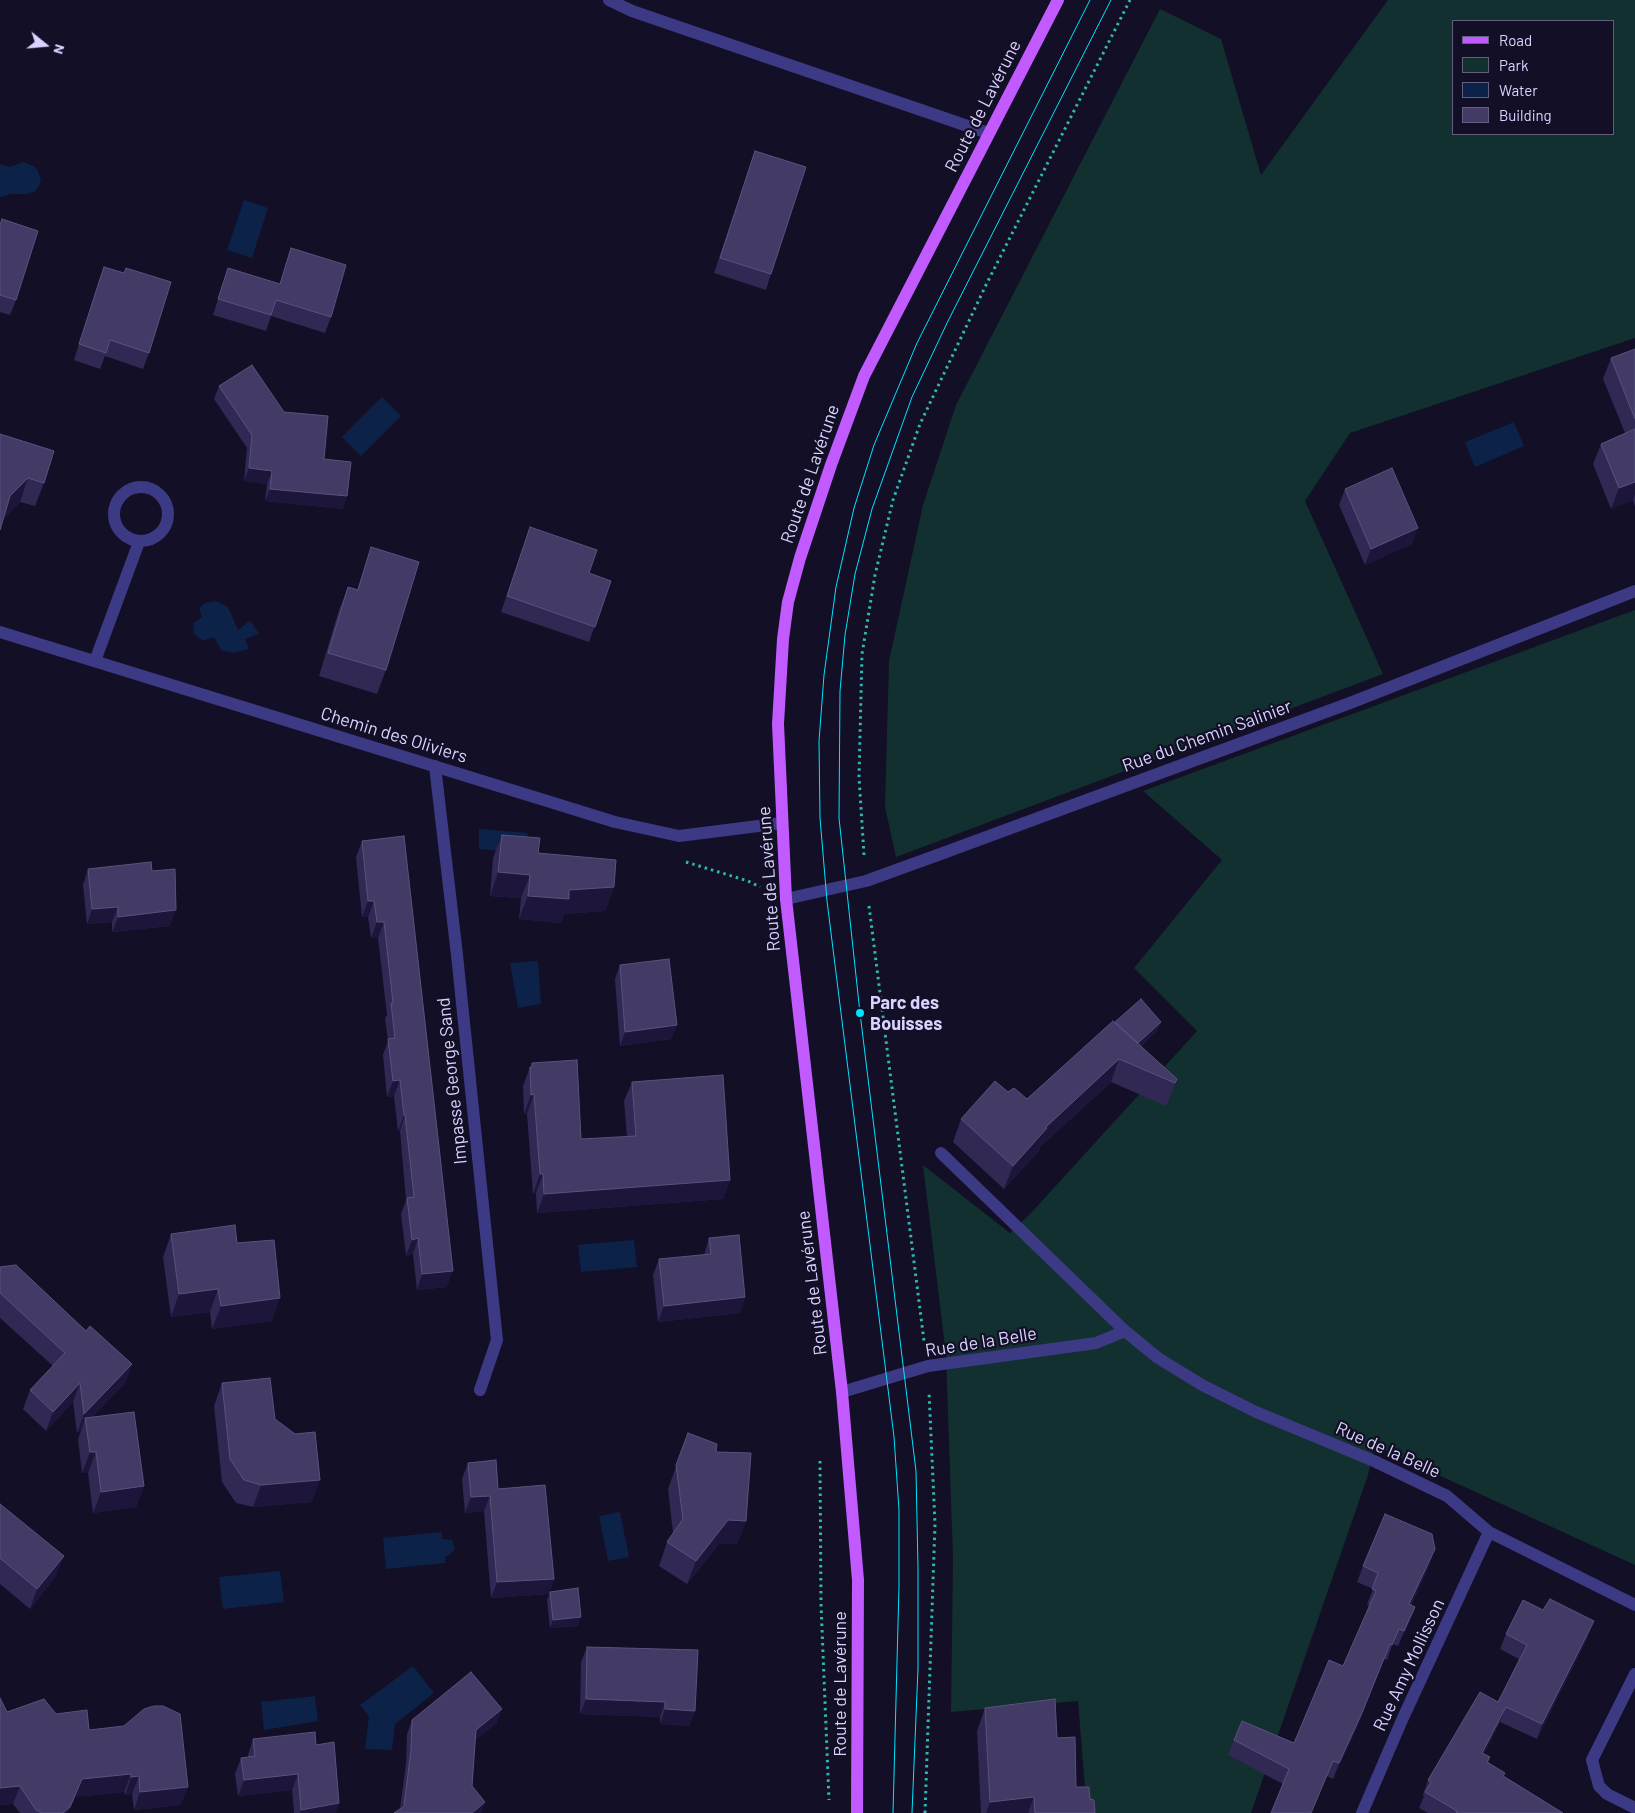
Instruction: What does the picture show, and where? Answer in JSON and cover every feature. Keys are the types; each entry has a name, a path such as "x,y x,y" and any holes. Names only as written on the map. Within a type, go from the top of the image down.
{"main road":[{"name":"Route de Lavérune","path":"857,1813 858,1580 842,1392 786,899 778,724 783,639 788,602 800,558 831,465 864,376 1058,0"}],"street":[{"path":"610,0 632,11 988,133"},
{"path":"136,487 148,487 159,494 166,503 169,516 165,528 157,537 139,542 122,535 115,525 112,513 116,501 124,492 136,487"},
{"path":"95,661 139,542"},
{"name":"Rue du Chemin Salinier","path":"786,899 866,881 1350,703 1635,592"},
{"name":"Chemin des Oliviers","path":"0,632 608,820 658,832 686,835 782,823"},
{"name":"Impasse George Sand","path":"435,766 457,955 497,1340 480,1390"},
{"name":"Rue de la Belle","path":"941,1153 1125,1330 1158,1358 1202,1385 1256,1412 1374,1461 1447,1496 1489,1532 1635,1605"},
{"name":"Rue de la Belle","path":"842,1392 928,1366 1096,1343 1125,1330"},
{"name":"Rue Amy Mollisson","path":"1362,1813 1402,1720 1489,1532"},
{"path":"1635,1674 1592,1760 1599,1786 1607,1794 1635,1808"}],"path":[{"path":"866,881 859,777 862,654 875,575 893,500 920,424 986,285 1130,0"},
{"path":"820,1459 821,1604 830,1803"}],"green space":[{"path":"1388,0 1635,0 1635,338 1350,433 1305,501 1383,674 896,857 885,807 889,661 923,505 956,405 1160,9 1221,39 1261,175"},
{"path":"1635,610 1635,1565 1375,1446 1368,1475 1251,1813 1087,1813 1078,1701 951,1712 953,1558 946,1355 923,1165 1010,1233 1031,1213 1197,1031 1134,968 1222,860 1143,791"}],"water":[{"path":"24,162 35,167 38,171 41,181 38,188 34,192 27,194 11,194 0,197 0,164 10,167"},
{"path":"244,200 268,208 252,258 227,250"},
{"path":"382,397 401,416 361,456 342,437"},
{"path":"1514,422 1524,446 1475,467 1465,442"},
{"path":"216,601 228,607 238,630 250,620 259,634 245,639 249,649 234,653 221,650 214,637 203,641 194,634 193,624 202,617 199,608 205,603"},
{"path":"479,829 528,833 524,854 479,849"},
{"path":"538,961 541,1004 518,1008 510,963"},
{"path":"634,1240 637,1267 581,1272 578,1245"},
{"path":"620,1512 629,1557 608,1561 599,1516"},
{"path":"442,1532 442,1539 452,1540 455,1549 445,1557 445,1563 386,1569 383,1538"},
{"path":"280,1571 284,1602 223,1609 219,1577"},
{"path":"413,1666 434,1693 395,1724 392,1750 365,1749 369,1716 360,1705"},
{"path":"315,1696 318,1721 264,1730 261,1702"}],"building":[{"path":"755,151 806,167 771,274 720,258"},
{"path":"2,219 38,231 16,300 0,295 0,225"},
{"path":"291,248 346,265 331,317 276,300 271,315 218,299 228,268 280,284"},
{"path":"104,267 124,273 126,268 171,282 149,353 110,340 106,353 79,344"},
{"path":"1635,349 1635,419 1611,358"},
{"path":"252,365 284,412 328,416 324,459 351,462 347,496 270,489 272,471 249,468 252,435 219,386"},
{"path":"1635,429 1635,482 1619,488 1601,444"},
{"path":"0,434 54,451 44,483 28,478 10,496 0,530"},
{"path":"1392,468 1418,528 1371,549 1345,489"},
{"path":"530,527 597,550 589,573 611,581 595,627 507,596"},
{"path":"371,547 419,562 386,670 328,653 348,587 358,590"},
{"path":"502,835 540,838 538,853 616,860 614,887 569,890 569,899 528,896 530,875 498,872"},
{"path":"404,836 453,1271 422,1274 418,1238 412,1240 407,1198 414,1197 400,1080 393,1081 388,1039 395,1038 384,922 377,922 374,901 368,901 362,841"},
{"path":"151,862 152,871 175,869 176,910 118,917 118,907 92,909 88,869"},
{"path":"669,959 677,1025 625,1032 620,965"},
{"path":"1141,999 1161,1022 1138,1043 1115,1022"},
{"path":"1113,1021 1177,1079 1175,1083 1119,1059 1046,1127 1013,1166 961,1119 995,1081 1008,1092 1014,1088 1027,1099"},
{"path":"577,1060 581,1139 636,1136 632,1082 723,1075 730,1180 544,1194 543,1174 540,1174 534,1094 531,1095 530,1067 532,1067 532,1063"},
{"path":"235,1225 237,1243 274,1240 280,1298 221,1306 218,1289 179,1294 171,1234"},
{"path":"739,1235 745,1297 664,1306 659,1259 711,1254 709,1238"},
{"path":"16,1265 86,1331 90,1326 132,1364 84,1414 80,1383 53,1412 30,1390 65,1353 0,1293 0,1267"},
{"path":"270,1378 275,1419 295,1434 315,1432 320,1480 261,1485 244,1480 230,1459 222,1383"},
{"path":"134,1412 144,1486 101,1492 96,1452 90,1452 85,1418"},
{"path":"688,1433 717,1444 716,1452 751,1453 746,1521 728,1520 696,1561 667,1542 683,1519 676,1465"},
{"path":"496,1460 498,1489 545,1485 554,1579 497,1582 490,1496 471,1497 468,1463"},
{"path":"0,1504 64,1556 37,1589 0,1558"},
{"path":"1385,1514 1432,1534 1435,1549 1409,1604 1415,1607 1404,1631 1399,1629 1392,1645 1390,1644 1339,1763 1333,1761 1311,1813 1271,1813 1289,1769 1234,1740 1242,1721 1294,1743 1329,1660 1343,1666 1376,1591 1372,1589 1378,1573 1363,1566"},
{"path":"578,1588 581,1617 553,1620 550,1592"},
{"path":"1550,1599 1594,1621 1542,1724 1506,1707 1482,1753 1490,1757 1487,1762 1505,1773 1503,1776 1563,1813 1456,1813 1457,1811 1425,1792 1431,1782 1428,1780 1480,1692 1498,1702 1527,1645 1506,1634 1523,1600 1543,1610"},
{"path":"587,1647 698,1650 695,1711 665,1709 665,1702 586,1699"},
{"path":"471,1672 502,1709 476,1730 472,1786 485,1802 472,1813 394,1813 404,1806 411,1750 412,1720"},
{"path":"0,1698 7,1712 44,1699 56,1714 87,1710 89,1730 124,1726 144,1709 154,1706 163,1706 180,1714 188,1787 140,1792 139,1776 131,1777 131,1774 82,1779 70,1807 63,1813 42,1813 36,1810 20,1786 0,1788"},
{"path":"1055,1699 1057,1738 1075,1737 1076,1787 1089,1787 1090,1799 1094,1800 1095,1813 1035,1813 1034,1797 990,1802 985,1708"},
{"path":"315,1732 316,1745 334,1742 339,1803 301,1810 298,1774 244,1780 241,1758 255,1756 253,1739"}],"tram line":[{"path":"893,1813 899,1586 899,1510 894,1437 827,901 820,818 819,741 824,675 836,587 854,508 874,445 917,343 1090,0"},
{"path":"912,1813 918,1668 916,1471 860,1013 839,818 840,691 845,635 855,574 872,509 912,397 948,321 1111,0"}],"place":[{"name":"Parc des Bouisses","path":"860,1013"}]}
